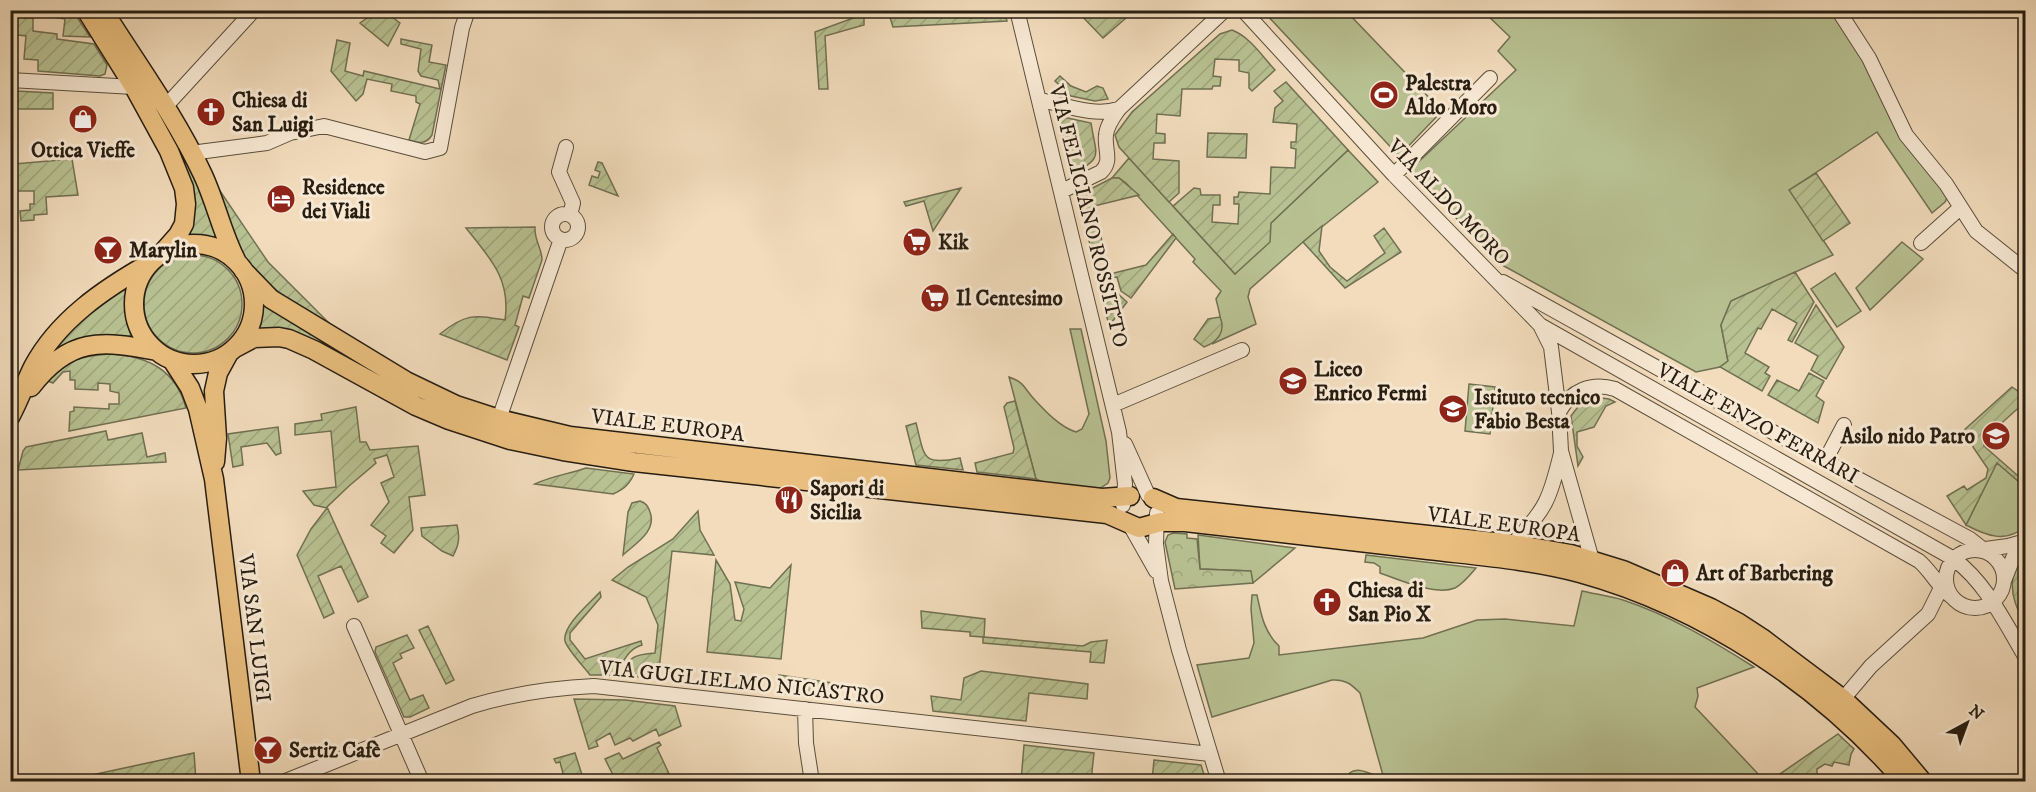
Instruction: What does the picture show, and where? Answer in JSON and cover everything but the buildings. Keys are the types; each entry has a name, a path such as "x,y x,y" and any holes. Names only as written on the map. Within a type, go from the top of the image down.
{"main road":[{"path":"86,10 134,87 169,151 184,188 186,204 184,224 178,235 156,258 139,281 134,301 135,316 139,329 147,341 165,356 190,388 198,409 214,479"},
{"path":"103,10 165,107 191,153 211,194 226,238 251,285 254,302 252,319 245,335 232,350 219,373 214,391 217,438 214,479"},
{"path":"12,414 34,365 56,335 97,295 175,247 188,244 202,244 228,255 241,267"},
{"name":"VIALE EUROPA","path":"241,267 271,299 406,381 456,405 542,430 591,439 1102,498 1185,522 1522,562 1586,566 1661,585 1740,623 1843,699 1892,745 1923,782"},
{"name":"VIALE EUROPA","path":"232,350 254,338 289,339 314,350 416,406 449,420 510,440 634,462 1107,514 1176,508 1548,549 1691,615 1738,642 1809,692 1869,744 1904,782"},
{"path":"12,414 43,372 61,357 93,344 109,343 165,356 187,364 201,364 216,360 232,350"},
{"name":"VIA SAN LUIGI","path":"214,479 251,782"}],"street":[{"path":"165,107 254,10"},
{"path":"191,153 267,143 290,133 324,126 425,152 440,148 462,28 468,10"},
{"name":"VIA FELICIANO ROSSITTO","path":"1017,10 1119,432"},
{"path":"1105,136 1119,109 1225,10"},
{"name":"VIA ALDO MORO","path":"1243,10 1394,175 1540,325 1551,347 1561,451"},
{"path":"1838,10 1869,58 1906,135 1946,184 1976,231 2025,271"},
{"path":"1394,175 1490,78"},
{"path":"10,80 134,87"},
{"path":"1040,100 1096,112 1106,113 1119,109"},
{"path":"1062,191 1101,172 1106,167 1108,160 1103,122 1096,112"},
{"path":"500,419 561,240 573,237 578,230 577,222 570,215 573,203 559,172 566,147"},
{"path":"1921,243 1960,208"},
{"path":"1490,274 1970,539 2000,566 2003,583"},
{"name":"VIALE ENZO FERRARI","path":"1540,325 1954,558 1967,568 1982,585 2025,658"},
{"path":"1113,405 1242,350"},
{"path":"1559,412 1563,404 1581,389 1592,386 1615,389 1919,561 1964,606"},
{"path":"1825,461 1844,425"},
{"path":"1119,432 1125,484 1156,544 1161,581"},
{"path":"1119,432 1139,510 1219,782"},
{"path":"1522,562 1515,555 1513,544 1536,520 1547,502 1553,488 1561,451"},
{"path":"1561,451 1586,566"},
{"path":"1928,614 1941,608 1978,607 1992,602 2000,593 2013,558 2025,541"},
{"path":"1843,699 1871,666 1928,614 1947,588 1948,567 1954,558 1968,551 1983,551 2025,541"},
{"path":"354,626 422,782"},
{"name":"VIA GUGLIELMO NICASTRO","path":"283,782 472,706 498,698 573,687 614,687 1210,754"},
{"path":"805,709 806,743 812,782"}],"green space":[{"path":"11,10 73,11 90,37 63,36 65,19 25,12 24,18 33,18 33,31 57,34 57,39 94,44 107,65 105,74 100,76 38,71 38,60 24,59 26,36 11,34"},
{"path":"377,11 384,11 400,23 388,46 360,23"},
{"path":"888,11 1004,11 1007,21 893,27"},
{"path":"1077,11 1134,11 1103,38"},
{"name":"Palestra Aldo Moro","path":"1263,11 1346,11 1442,111 1399,156"},
{"path":"1483,11 1833,11 1948,196 1945,202 1932,213 1877,132 1790,190 1833,255 1731,301 1721,325 1728,361 1720,367 1696,372 1504,266 1492,257 1411,169 1516,70 1498,51 1510,37"},
{"path":"864,14 864,25 825,36 828,89 819,89 815,32"},
{"path":"1232,30 1250,42 1275,70 1252,91 1249,88 1249,73 1239,71 1239,60 1215,59 1213,76 1221,77 1220,86 1213,86 1212,89 1182,89 1180,116 1157,114 1156,133 1165,134 1165,143 1154,143 1153,159 1179,161 1179,193 1169,202 1119,147 1115,135 1132,112 1220,34"},
{"path":"401,39 432,45 429,62 446,65 432,135 422,142 409,140 420,104 416,102 416,96 391,91 392,84 367,79 363,94 356,101 331,71 337,40 350,43 345,71 363,76 364,71 440,89 438,80 421,76 418,71 421,49 401,44"},
{"path":"1060,76 1071,86 1086,92 1097,86 1103,88 1108,99 1095,101 1071,96 1055,81"},
{"path":"1286,82 1348,150 1271,223 1270,242 1235,274 1173,206 1194,188 1200,189 1201,195 1220,195 1220,205 1213,205 1212,222 1238,224 1239,204 1234,204 1234,197 1238,197 1239,192 1270,194 1271,167 1295,168 1296,149 1291,148 1291,142 1296,142 1297,124 1273,122 1275,108 1283,101 1274,91"},
{"path":"16,91 53,93 53,109 15,109"},
{"path":"1063,117 1091,123 1095,142 1094,159 1073,174 1060,119"},
{"path":"1208,133 1247,134 1246,158 1207,157"},
{"path":"11,136 14,136 14,164 72,159 78,195 46,197 47,214 34,215 34,220 21,221 20,211 30,210 30,204 34,204 34,191 11,191"},
{"path":"177,144 198,179 216,236 212,238 200,235 186,236 174,145"},
{"path":"1348,150 1378,182 1303,242 1250,289 1248,297 1256,324 1212,344 1220,328 1216,299 1221,291 1193,262 1195,259 1126,183 1119,178 1112,178 1129,158 1235,274 1271,223"},
{"path":"598,162 602,163 618,196 589,185 592,176 598,178 600,172 595,170"},
{"path":"1816,173 1850,223 1823,241 1789,190"},
{"path":"1112,178 1119,178 1139,195 1094,206 1105,255 1093,258 1080,201 1081,194"},
{"path":"214,182 268,262 345,336 289,300 263,279 242,253"},
{"path":"961,188 933,231 924,201 906,206 904,202"},
{"path":"1322,226 1319,251 1330,267 1347,281 1385,253 1374,236 1384,228 1401,252 1345,288 1303,242"},
{"path":"535,227 542,260 529,298 523,296 515,325 519,327 507,360 440,334 457,322 471,317 505,320 505,293 502,281 490,259 466,228"},
{"path":"1173,234 1176,238 1131,298 1121,291 1117,277 1099,280 1098,277 1146,265"},
{"path":"1902,242 1923,259 1870,310 1856,288"},
{"path":"193,255 212,259 228,269 238,285 242,304 238,323 228,339 212,349 193,353 174,349 158,339 148,323 144,304 148,285 158,269 174,259"},
{"path":"1795,272 1814,302 1792,342 1788,340 1797,323 1772,309 1761,329 1758,328 1745,353 1769,367 1765,373 1770,376 1762,391 1720,367 1728,361 1721,325 1731,301"},
{"path":"1835,273 1861,311 1837,327 1811,289"},
{"path":"126,287 126,318 131,335 128,338 42,363 53,348 92,308"},
{"path":"1116,292 1127,302 1109,326 1102,295"},
{"path":"265,303 372,369 370,373 296,332 257,332 261,304"},
{"path":"1816,305 1844,347 1826,379 1811,370 1818,356 1795,343"},
{"path":"1220,317 1222,327 1217,339 1204,347 1194,339 1208,319"},
{"path":"1070,329 1081,329 1106,441 1110,478 1108,483 1099,489 1043,482 1036,479 1009,377 1021,383 1043,409 1059,423 1076,432 1082,429 1089,414"},
{"path":"124,355 148,362 168,375 181,395 186,408 69,431 70,412 74,411 74,407 109,409 109,404 119,404 119,393 110,391 110,384 98,383 98,390 75,389 75,380 70,380 70,371 63,372 53,383 48,381 67,363 84,357"},
{"path":"1809,373 1824,381 1816,396 1824,402 1818,423 1768,395 1777,380 1799,391"},
{"path":"1469,384 1495,387 1490,434 1465,431"},
{"path":"2012,387 2025,396 2025,402 1985,438 1984,446 2025,482 2025,487 1997,463 1966,525 1947,496 1964,486 1967,490 1986,478 1988,469 1973,447 1973,441 1962,432"},
{"path":"1594,397 1615,402 1606,406 1594,427 1577,432 1577,446 1583,457 1578,466 1571,416 1580,404"},
{"path":"1015,401 1036,479 977,472 975,463 1013,453 1014,448 1004,407 1007,403"},
{"path":"356,407 360,442 366,442 370,450 418,446 425,495 409,497 413,530 394,553 381,543 386,536 371,525 389,502 381,483 394,477 387,455 374,459 376,463 327,507 368,597 358,602 341,566 318,576 334,613 324,618 297,555 311,529 327,508 314,505 303,491 336,487 331,431 295,435 295,424 322,420 321,414"},
{"path":"916,423 921,444 927,456 938,461 960,458 963,470 916,465 906,426"},
{"path":"278,427 281,453 276,455 267,443 241,447 243,465 233,467 228,434"},
{"path":"106,431 108,440 142,433 147,457 165,453 166,462 18,470 26,447"},
{"path":"1997,462 2025,487 2025,527 2018,532 2003,536 1989,535 1966,525"},
{"path":"586,468 634,474 626,486 613,494 535,484 547,479"},
{"path":"640,501 650,512 651,525 644,536 623,555 628,512 632,503"},
{"path":"698,511 700,530 714,555 672,551 658,679 629,676 627,669 630,660 639,655 655,653 658,625 646,597 612,580 628,567 673,539"},
{"path":"457,525 458,541 453,556 422,536 421,528"},
{"path":"1187,534 1187,538 1197,539 1200,569 1251,571 1253,583 1175,589 1165,542 1168,535"},
{"path":"1198,535 1295,548 1253,583 1250,571 1200,569"},
{"path":"2025,554 2025,624 2014,598 2012,580 2018,562"},
{"path":"1366,555 1476,568 1464,582 1455,588 1428,589 1380,573 1380,567 1374,563 1365,562"},
{"path":"716,560 730,584 735,620 741,621 744,609 735,582 770,588 791,565 781,659 707,652"},
{"path":"1582,591 1623,600 1657,613 1707,638 1754,667 1697,688 1698,696 1695,707 1761,777 1758,781 1344,781 1347,775 1356,770 1384,779 1360,693 1354,687 1344,681 1332,680 1212,717 1197,665 1249,658 1254,643 1252,595 1257,595 1267,629 1279,646 1279,655 1423,638 1477,620 1505,619 1574,626"},
{"path":"600,592 601,597 570,633 570,640 585,659 641,641 642,645 628,654 613,675 590,675 565,641 565,635 572,622"},
{"path":"921,611 985,619 984,637 1083,646 1091,642 1107,640 1104,663 1090,662 1091,652 983,643 983,637 970,636 970,632 922,628"},
{"path":"428,626 454,680 446,684 419,630"},
{"path":"407,635 414,648 400,654 402,658 393,663 410,700 423,695 429,708 410,717 404,717 375,652 376,647"},
{"path":"981,671 1088,684 1087,699 1029,693 1026,721 933,711 931,696 961,700 964,678"},
{"path":"779,675 832,683 833,699 778,693"},
{"path":"574,699 625,700 675,706 681,726 659,736 656,729 633,741 630,738 615,745 610,733 596,741 598,746 589,749"},
{"path":"1838,734 1854,749 1849,765 1834,762 1832,766 1825,764 1817,769 1817,776 1809,781 1805,779 1777,781 1774,778"},
{"path":"659,742 661,745 657,748 671,778 661,781 616,781 605,759 619,753 623,759"},
{"path":"1024,745 1094,753 1091,781 1021,781"},
{"path":"194,753 196,781 74,782 73,779"},
{"path":"575,753 584,781 565,781 560,762 556,763 554,759"},
{"path":"1154,760 1201,765 1206,781 1191,781 1191,778 1165,775 1164,781 1152,781"}],"place":[{"name":"Palestra Aldo Moro","path":"1384,95"},
{"name":"Chiesa di San Luigi","path":"211,112"},
{"name":"Ottica Vieffe","path":"83,119"},
{"name":"Residence dei Viali","path":"281,199"},
{"name":"Kik","path":"917,242"},
{"name":"Marylin","path":"108,250"},
{"name":"Il Centesimo","path":"935,298"},
{"name":"Liceo Enrico Fermi","path":"1293,381"},
{"name":"Istituto tecnico Fabio Besta","path":"1453,409"},
{"name":"Asilo nido Patro","path":"1996,436"},
{"name":"Sapori di Sicilia","path":"789,500"},
{"name":"Art of Barbering","path":"1675,573"},
{"name":"Chiesa di San Pio X","path":"1327,602"},
{"name":"Sertiz Cafè","path":"268,750"}]}
